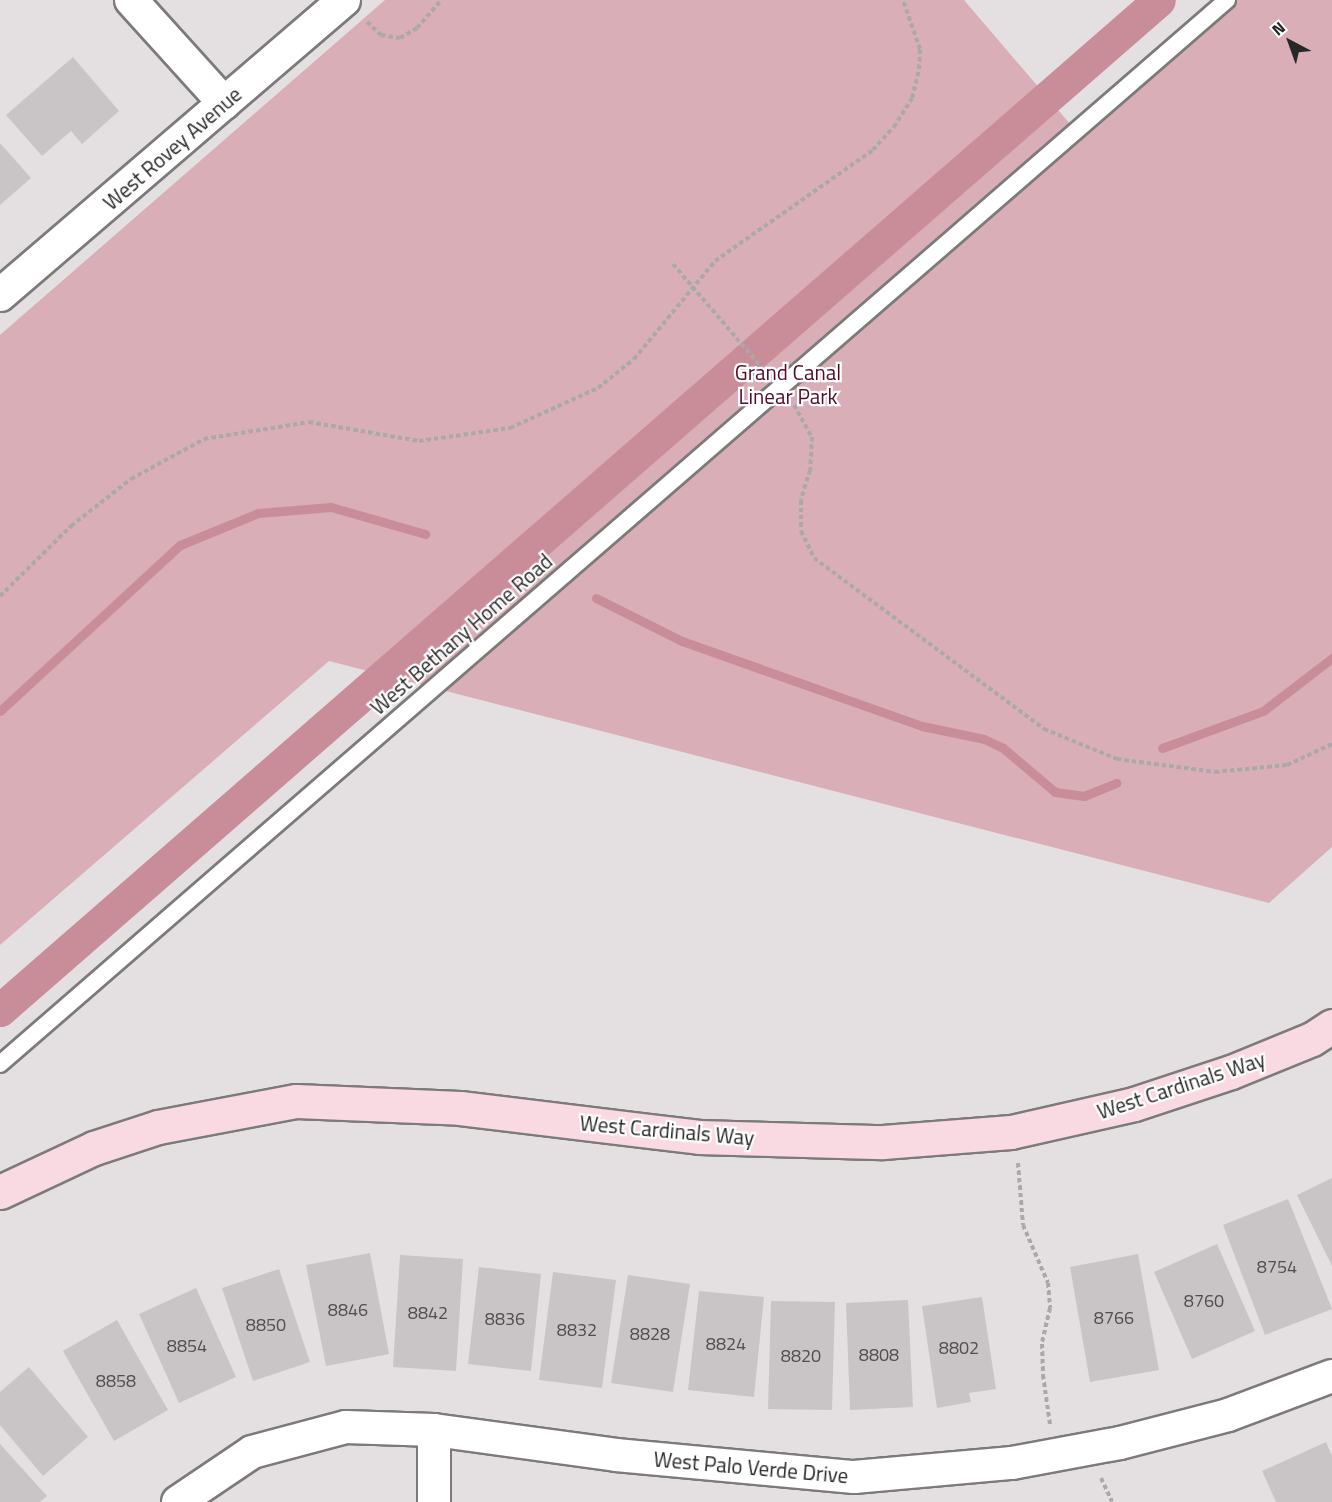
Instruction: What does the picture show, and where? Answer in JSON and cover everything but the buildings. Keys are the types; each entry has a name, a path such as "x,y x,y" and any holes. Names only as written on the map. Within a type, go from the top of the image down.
{"main road":[{"name":"West Cardinals Way","path":"0,1192 94,1148 158,1127 296,1101 460,1108 699,1137 883,1142 1016,1131 1134,1104 1232,1072 1312,1039 1332,1026"}],"street":[{"path":"131,0 224,103"},
{"name":"West Rovey Avenue","path":"0,295 224,103 354,9"},
{"name":"West Palo Verde Drive","path":"178,1502 252,1452 346,1427 434,1430 857,1489 1120,1443 1227,1415 1332,1376"},
{"path":"434,1430 434,1502"}],"lane":[{"name":"West Bethany Home Road","path":"0,1064 372,742 777,384 1227,0"}],"path":[{"path":"354,9 381,35 400,38 417,28 441,0"},
{"path":"0,596 71,526 131,479 204,439 309,422 419,441 510,428 598,388 646,346 692,286 715,261 873,150 894,127 912,98 919,69 920,49 903,0"},
{"path":"673,264 777,384 812,437 810,470 801,500 801,531 814,558 1044,729 1117,759 1215,772 1287,765 1332,744"},
{"path":"1016,1131 1023,1225 1047,1283 1050,1308 1042,1344 1045,1403 1050,1428 1060,1426"}],"green space":[{"name":"Grand Canal Linear Park","path":"385,0 964,0 1076,131 1227,0 1332,0 1332,847 1269,903 329,661 0,945 0,335"}],"waterway":[{"path":"0,1010 1159,0"},
{"path":"0,711 180,545 258,513 331,507 425,534"},
{"path":"596,598 682,641 922,726 984,739 1003,748 1055,792 1084,796 1116,783"},
{"path":"1162,748 1263,711 1332,658"}]}
